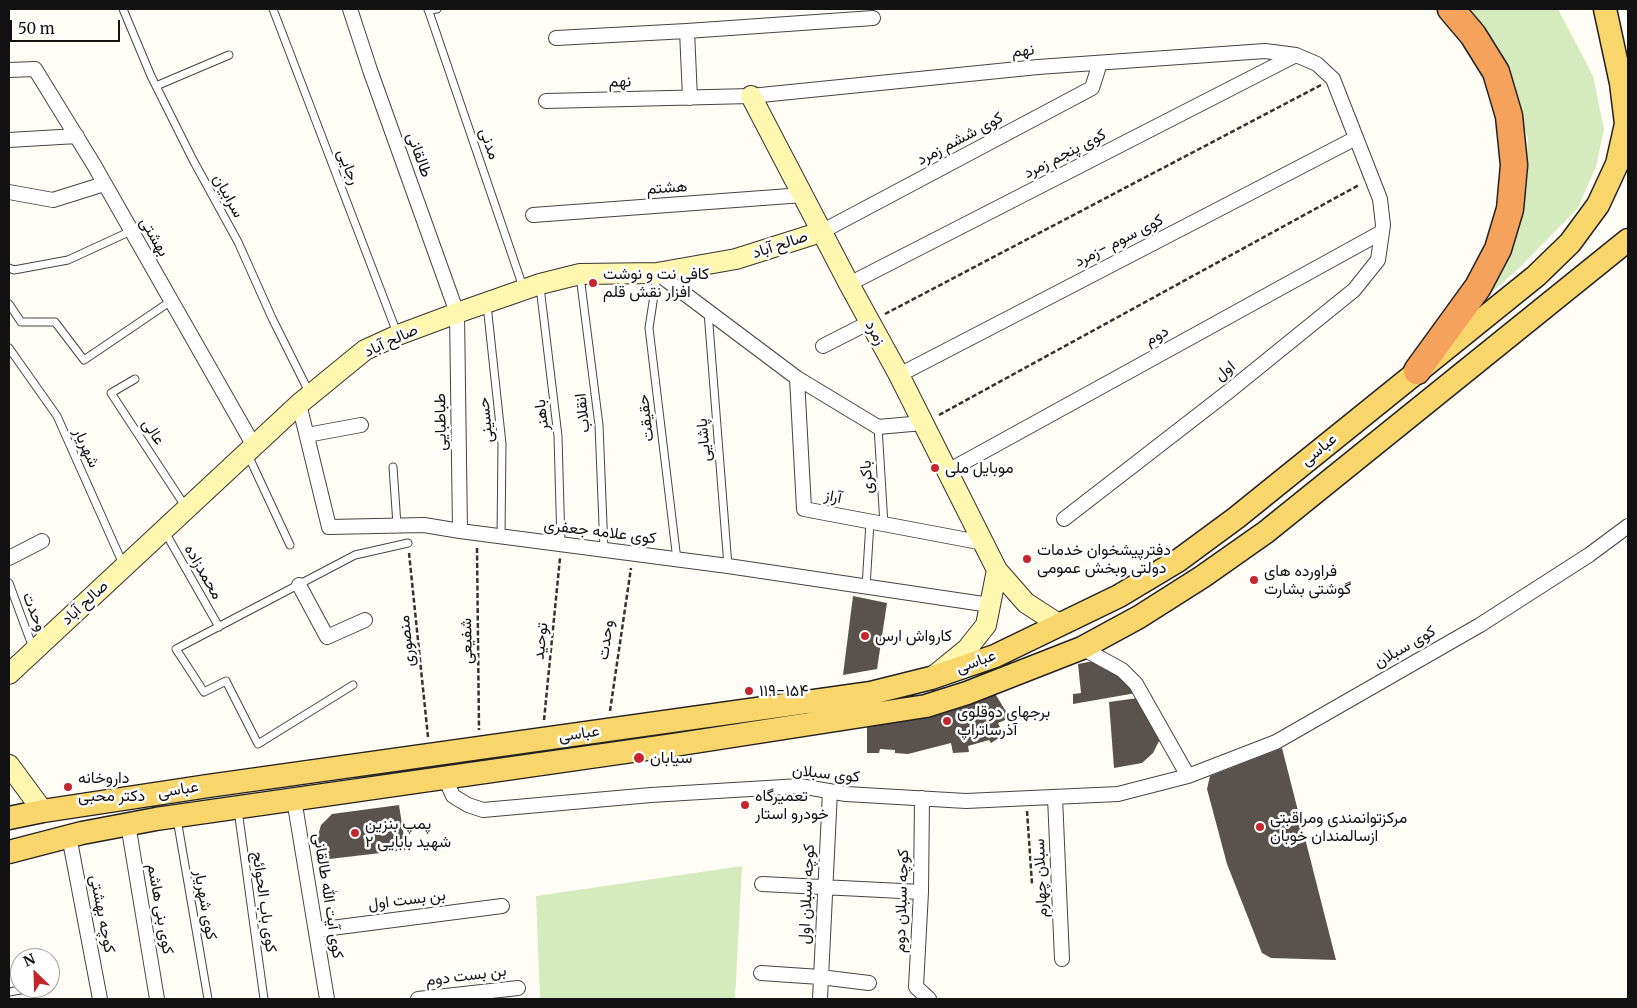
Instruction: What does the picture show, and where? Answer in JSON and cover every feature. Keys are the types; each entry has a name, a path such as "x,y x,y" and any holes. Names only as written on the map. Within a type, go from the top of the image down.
{"highway":[{"path":"1417,371 1478,288 1498,249 1510,209 1514,165 1509,116 1496,72 1473,34 1451,9"}],"main road":[{"name":"عباسى","path":"9,818 43,811 208,786 871,692 931,678 995,656 1119,596 1179,560 1236,518 1536,276 1570,243 1598,205 1617,164 1626,124 1621,83 1605,9"},
{"name":"عباسى","path":"9,852 69,836 176,816 674,745 926,706 966,694 1082,648 1147,612 1202,577 1266,532 1628,240"},
{"path":"670,721 674,745"},
{"path":"208,786 211,811"}],"street":[{"name":"طالقانی","path":"350,9 457,312"},
{"path":"556,38 873,18"},
{"path":"687,31 690,98"},
{"name":"نهم","path":"546,101 751,96 1038,67 1265,51 1296,55 1317,64 1333,79 1380,198 1382,232"},
{"name":"کوی پنجم زمرد","path":"849,284 1296,55"},
{"name":"کوی ششم زمرد","path":"822,232 1092,88 1100,63"},
{"name":"بهشتی","path":"9,70 35,69 171,301 251,449"},
{"name":"زمرد","path":"751,96 849,284 899,375 997,570 1026,603 1060,625"},
{"path":"9,140 76,136"},
{"name":"کوی سوم -زمرد","path":"899,375 1356,138"},
{"path":"9,192 53,200 104,184"},
{"name":"هشتم","path":"533,215 803,196"},
{"name":"صالح آباد","path":"9,674 304,400 365,350 457,312 532,286 580,274 657,273 736,259 822,232"},
{"name":"دوم","path":"948,471 1382,232"},
{"name":"اول","path":"1064,519 1228,392 1354,290 1378,260 1382,232"},
{"path":"657,273 797,378 878,427 923,423"},
{"name":"طباطبایی","path":"457,312 460,532"},
{"path":"823,346 870,322"},
{"name":"آراز","path":"797,378 804,509 984,544"},
{"name":"کوی علامه جعفری","path":"304,400 307,435 330,527 424,525 460,532 728,566 990,605"},
{"path":"307,435 361,425"},
{"name":"کوی سبلان","path":"445,778 453,796 468,805 483,810 651,795 800,786 846,794 966,801 1118,794 1188,776 1276,742 1480,624 1590,555 1628,526"},
{"path":"9,558 42,542"},
{"path":"931,678 966,649 986,625 997,570"},
{"path":"299,585 327,637 365,620"},
{"path":"1082,648 1122,670 1136,684 1188,776"},
{"path":"9,765 43,811"},
{"name":"کوچه سبلان اول","path":"820,999 830,791"},
{"name":"سبلان چهارم","path":"1055,797 1062,959"},
{"name":"کوچه سبلان دوم","path":"922,798 921,892 916,987 929,999"},
{"name":"کوی آیت الله طالقانی","path":"294,799 327,999"},
{"name":"کوی بنی هاشم","path":"128,824 157,999"},
{"name":"کوچه بهشتی","path":"69,836 100,999"},
{"path":"762,884 921,892"},
{"name":"بن بست اول","path":"316,930 502,906"},
{"path":"761,973 820,976 869,983"},
{"name":"بن بست دوم","path":"418,999 518,988"}],"lane":[{"name":"سرابیان","path":"123,9 156,86 193,160 238,242 272,318 304,400"},
{"name":"رجایی","path":"273,9 398,335"},
{"path":"428,10 437,9"},
{"name":"مدنی","path":"428,10 532,286"},
{"path":"156,86 229,55"},
{"path":"9,268 14,270 68,260 131,232"},
{"name":"حقیقت","path":"657,273 649,328 676,560"},
{"name":"انقلاب","path":"580,274 599,425 604,550"},
{"name":"باهنر","path":"532,286 558,436 561,544"},
{"path":"9,304 21,322 56,322 84,360 171,301"},
{"name":"حسینی","path":"487,302 502,444 501,537"},
{"name":"پاشایی","path":"708,311 728,566"},
{"name":"شهریار","path":"9,348 57,416 124,566"},
{"name":"عالی","path":"135,379 111,393 187,508"},
{"name":"باکری","path":"878,427 884,524"},
{"path":"251,449 290,545"},
{"path":"393,468 398,525"},
{"path":"866,587 870,522"},
{"name":"محمدزاده","path":"163,530 219,627"},
{"path":"353,685 258,744 226,681 204,692 176,649 355,555 408,544"},
{"name":"وحدت","path":"9,583 34,650"},
{"name":"کوی باب الحوائج","path":"238,807 264,999"},
{"name":"کوی شهریار","path":"176,816 208,999"}],"path":[{"path":"870,322 1333,79"},
{"path":"923,423 1372,179"},
{"name":"شفیعی","path":"476,534 480,748"},
{"name":"منصوری","path":"408,544 430,755"},
{"name":"توحید","path":"542,739 561,544"},
{"name":"وحدت","path":"607,730 633,554"},
{"path":"1026,798 1032,884"}],"green space":[{"path":"1469,9 1558,9 1593,76 1604,129 1596,167 1577,209 1519,268 1485,298 1525,177 1528,139 1510,80"},
{"path":"742,866 735,999 540,999 536,896"}],"building":[{"name":"کارواش ارس","path":"853,596 887,603 877,669 843,675"},
{"path":"1103,662 1120,673 1136,693 1073,704 1073,694 1081,693 1078,664"},
{"name":"برجهای دوقلوی آذرساتراپ","path":"991,687 1010,718 998,723 1004,735 991,743 989,740 968,746 969,752 953,753 951,743 908,754 895,753 895,750 880,749 879,753 867,753 867,718"},
{"path":"1138,698 1158,734 1159,741 1153,753 1142,763 1114,768 1109,702"},
{"name":"مرکزتوانمندی ومراقبتی ازسالمندان خوبان","path":"1282,748 1336,960 1271,958 1262,953 1227,864 1207,789 1210,776"},
{"path":"399,805 406,850 321,860 317,839 321,825 332,814"}],"place":[{"name":"کافی نت و نوشت افزار نقش قلم","path":"593,283"},
{"name":"موبایل ملی","path":"935,468"},
{"name":"دفترپیشخوان خدمات دولتی وبخش عمومی","path":"1027,559"},
{"name":"فراورده های گوشتی بشارت","path":"1254,580"},
{"name":"کارواش ارس","path":"865,636"},
{"name":"۱۱۹-۱۵۴","path":"749,691"},
{"name":"برجهای دوقلوی آذرساتراپ","path":"947,721"},
{"name":"سیابان","path":"639,758"},
{"name":"داروخانه دکتر محبی","path":"68,787"},
{"name":"تعمیرگاه خودرو استار","path":"745,805"},
{"name":"مرکزتوانمندی ومراقبتی ازسالمندان خوبان","path":"1260,827"},
{"name":"پمپ بنزین شهید بابایی ۲","path":"355,833"}]}
